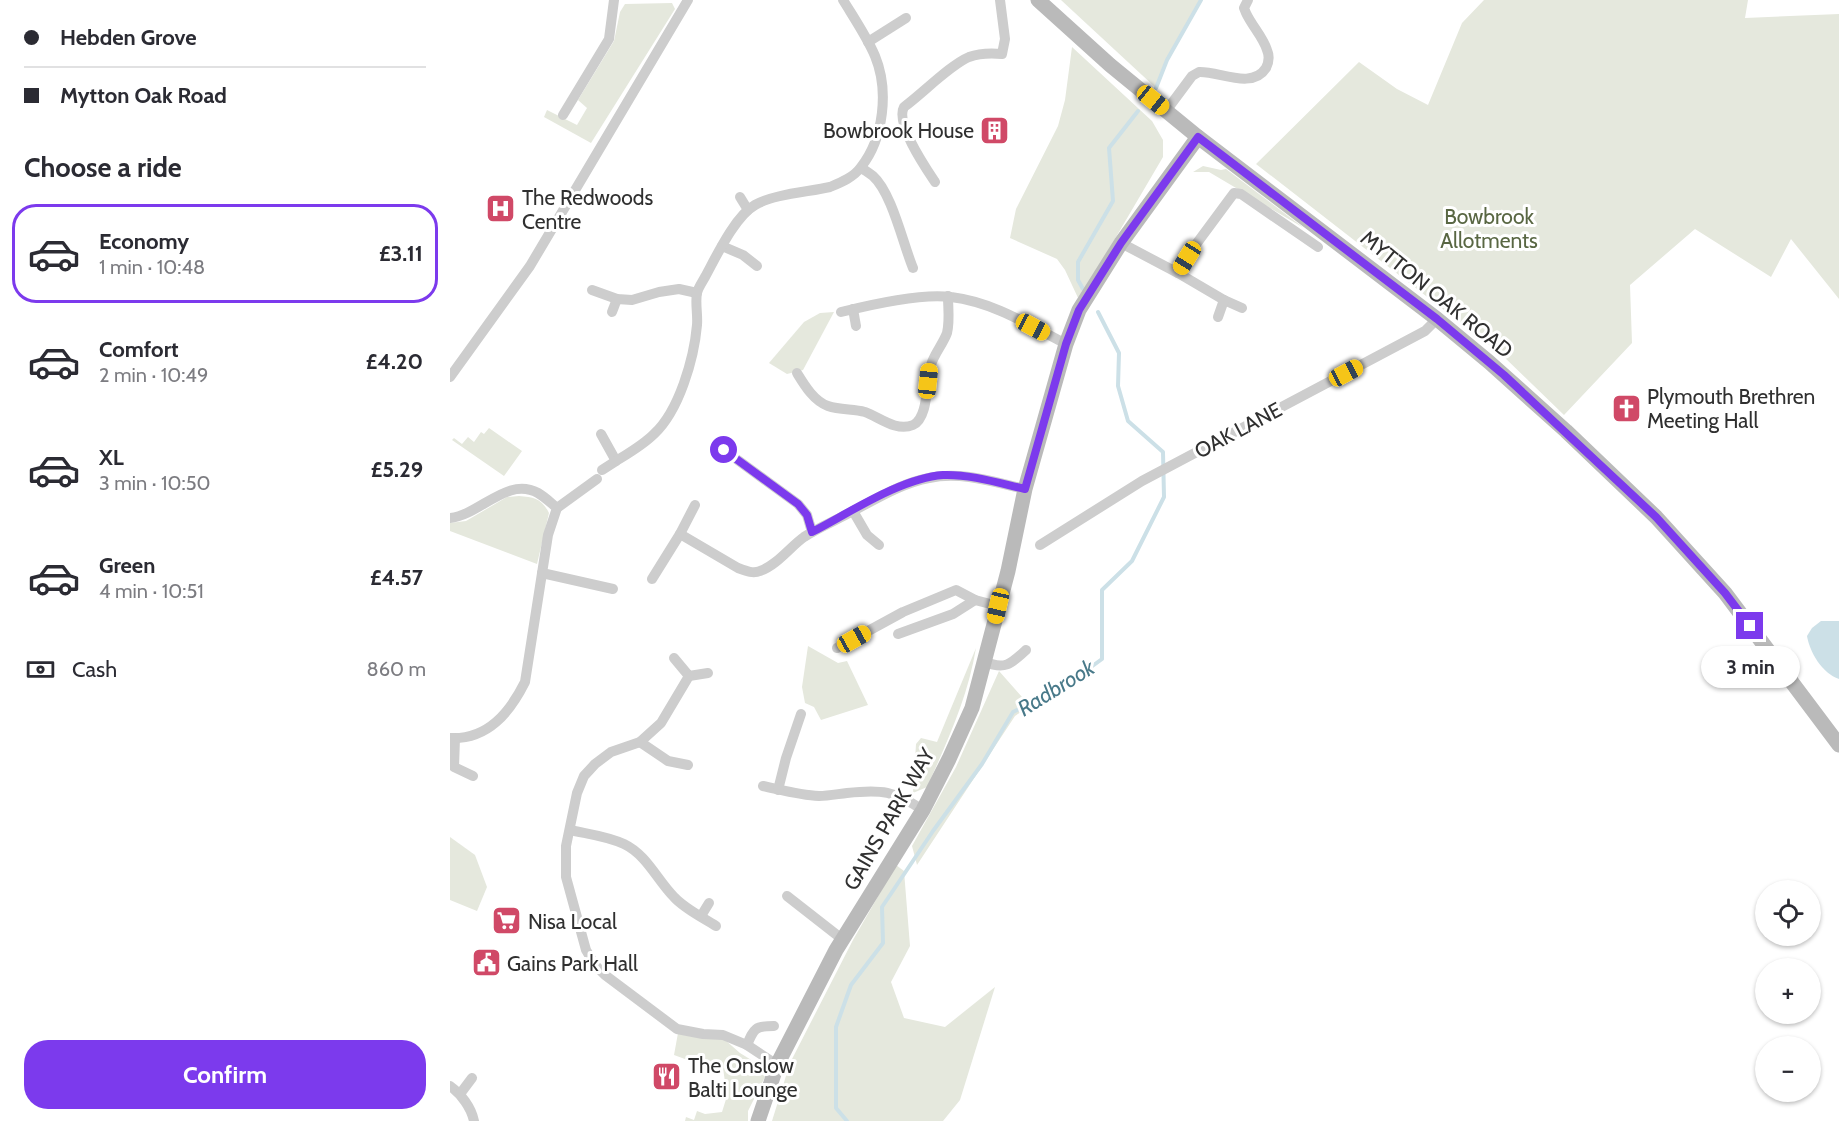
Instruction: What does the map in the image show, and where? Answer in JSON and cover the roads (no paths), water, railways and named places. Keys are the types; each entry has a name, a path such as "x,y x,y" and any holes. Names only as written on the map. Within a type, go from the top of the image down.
{"main road":[{"name":"MYTTON OAK ROAD","path":"1038,0 1110,65 1198,137 1437,319 1529,397 1656,517 1725,593 1839,745"},
{"name":"GAINS PARK WAY","path":"758,1121 777,1065 842,939 923,810 972,708 1014,547 1025,489 1066,344 1082,304 1121,243 1198,137"}],"street":[{"path":"563,115 609,39 613,0 626,0"},
{"path":"450,377 530,266 688,0"},
{"path":"473,776 452,769 453,738 472,736 490,728 503,717 516,700 525,682 548,535 557,508 655,433 666,419 676,400 693,350 698,324 697,292 722,246 748,210 764,201 830,187 852,176 861,168 875,141 882,100 879,67 868,42 843,0"},
{"path":"935,182 908,134 901,112 904,107 966,58 990,53 1002,54 1005,39 1000,0"},
{"path":"1166,111 1192,76 1199,72 1246,79 1265,70 1269,55 1244,8 1248,0"},
{"path":"868,42 906,18"},
{"path":"861,168 873,176 890,204 901,254 913,268"},
{"path":"1178,273 1233,193 1240,194 1318,248"},
{"path":"740,197 748,210"},
{"path":"1121,243 1242,308"},
{"path":"722,246 743,255 757,266"},
{"path":"592,290 617,299 632,300 679,289 697,292"},
{"path":"841,312 925,296 948,296 967,299 1000,310 1066,344"},
{"path":"797,374 810,393 827,406 864,412 887,423 902,426 913,425 922,416 930,368 947,334 948,296"},
{"path":"612,312 617,299"},
{"path":"1218,317 1224,300"},
{"path":"853,309 856,326"},
{"name":"OAK LANE","path":"1040,545 1158,472 1425,331 1437,319"},
{"path":"601,434 616,461"},
{"path":"724,450 798,504 807,515 812,532"},
{"path":"680,534 738,568 747,572 758,572 768,567 812,532 904,485 944,475 970,477 1025,489"},
{"path":"450,518 467,513 502,493 514,490 527,489 538,493 557,508"},
{"path":"652,579 695,505"},
{"path":"853,511 867,535 879,545"},
{"path":"857,542 867,535"},
{"path":"542,573 613,589"},
{"path":"837,648 903,612 956,590 975,600 998,606"},
{"path":"898,634 952,614 975,600"},
{"path":"985,662 1004,666 1026,650"},
{"path":"674,658 689,676"},
{"path":"689,676 708,673"},
{"path":"689,676 661,723 640,742 611,752 584,776 577,793 566,846 566,877 586,950 594,965 677,1029 723,1035 747,1046 777,1065"},
{"path":"778,790 801,714"},
{"path":"640,742 668,761 688,765"},
{"path":"763,786 821,796 873,790 889,792 923,810"},
{"path":"570,830 624,844 649,865 673,897 716,926"},
{"path":"787,896 842,939"},
{"path":"701,916 709,903"},
{"path":"799,922 806,912"},
{"path":"747,1046 754,1029 761,1026 774,1026"},
{"path":"460,1094 472,1078"},
{"path":"450,1086 460,1094 474,1121"}],"waterway":[{"name":"Radbrook","path":"1156,88 1167,60 1201,0"},
{"name":"Radbrook","path":"1083,289 1078,280 1078,262 1113,201 1109,148 1138,111"},
{"name":"Radbrook","path":"847,1121 836,1108 836,1027 851,985 883,943 882,907 982,764 1013,712 1065,686 1102,659 1102,590 1132,561 1164,497 1163,452 1128,421 1118,386 1119,353 1098,312"}],"place":[{"name":"Bowbrook House","path":"995,130"},
{"name":"The Redwoods Centre","path":"501,209"},
{"name":"Plymouth Brethren Meeting Hall","path":"1626,408"},
{"name":"Nisa Local","path":"507,921"},
{"name":"Gains Park Hall","path":"486,963"},
{"name":"The Onslow Balti Lounge","path":"667,1077"}],"park label":[{"name":"Bowbrook Allotments","path":"1489,228"}]}
